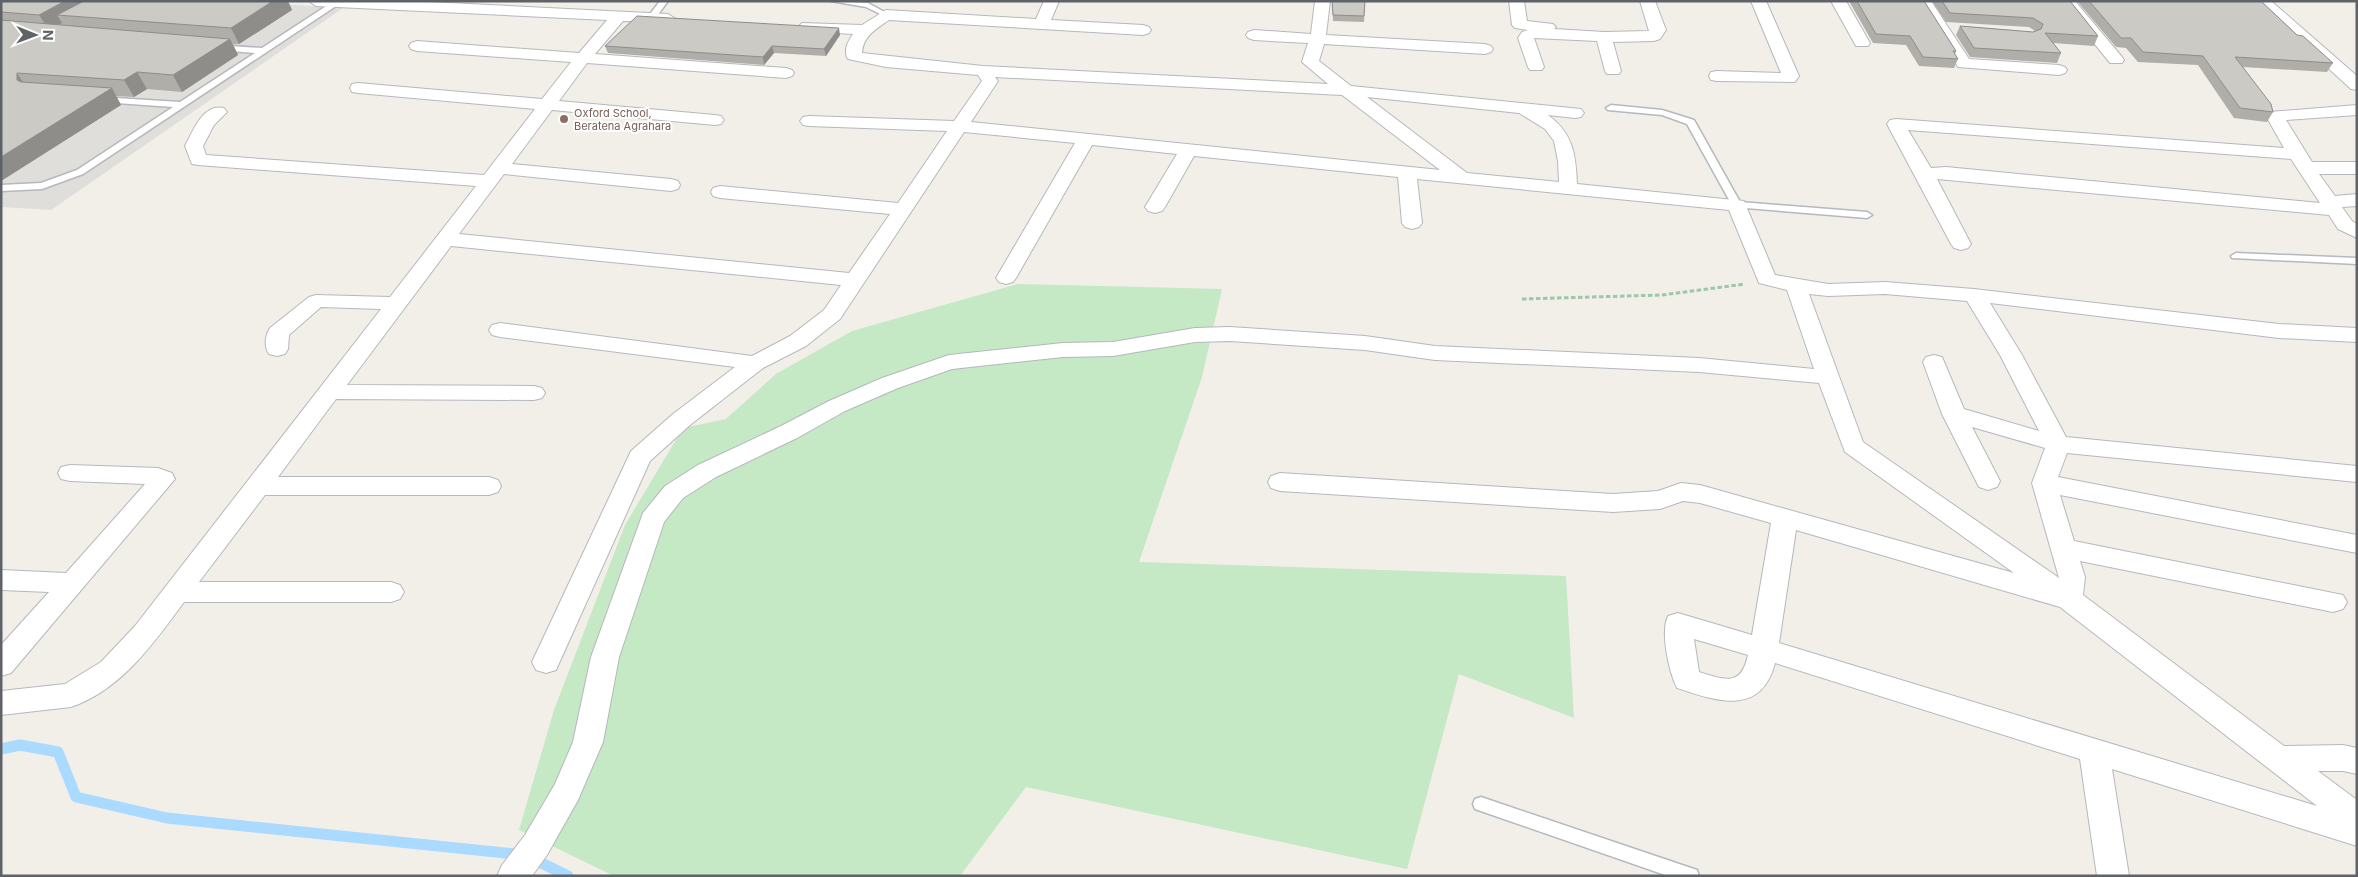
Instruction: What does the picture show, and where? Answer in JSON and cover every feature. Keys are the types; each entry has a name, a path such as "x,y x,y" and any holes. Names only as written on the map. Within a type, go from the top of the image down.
{"street":[{"path":"316,1 689,20"},
{"path":"1042,24 1052,1"},
{"path":"1323,1 1318,38 1310,62 1462,178"},
{"path":"1516,1 1520,25 1559,28 1652,30"},
{"path":"1634,1 1652,30"},
{"path":"1536,67 1526,38 1528,35 1535,33 1604,37 1654,36 1647,1"},
{"path":"1717,76 1778,79 1791,76 1758,1"},
{"path":"1838,1 1862,43"},
{"path":"1923,1 1964,64 2059,70"},
{"path":"2067,1 2116,60"},
{"path":"2262,1 2357,85"},
{"path":"1,703 71,695 111,670 145,634 547,104 620,15"},
{"path":"1143,30 886,15 865,30 855,42 854,56 872,61 962,67 983,71 1346,90 1575,113"},
{"path":"785,25 865,30"},
{"path":"1941,28 1960,29"},
{"path":"1254,35 1485,49"},
{"path":"1604,37 1613,71"},
{"path":"417,46 786,73"},
{"path":"546,662 640,457 677,422 755,363 798,341 832,314 990,82 983,71"},
{"path":"358,88 715,120"},
{"path":"1518,108 1552,125 1560,136 1567,150 1568,188"},
{"path":"2345,219 2302,161 2275,116 2357,110"},
{"path":"218,112 207,122 194,146 198,160 671,185"},
{"path":"809,121 960,126 1737,205 1766,279 1796,286 1828,290 1885,288 1974,295 2279,331 2357,335"},
{"path":"1961,244 1896,124 2302,161 2357,168"},
{"path":"1006,278 1086,139"},
{"path":"1155,207 1189,149"},
{"path":"1407,172 1412,223"},
{"path":"1928,180 1929,174 1946,173 2345,219"},
{"path":"720,192 902,209"},
{"path":"2345,219 2357,200"},
{"path":"445,239 855,280"},
{"path":"1796,286 1853,446 2069,599 2357,818"},
{"path":"1974,295 2011,354 2058,444 2044,483 2072,577 2069,599"},
{"path":"277,350 278,333 316,301 396,303"},
{"path":"500,330 755,363"},
{"path":"514,874 536,845 567,791 588,742 605,657 652,519 674,492 706,472 789,432 837,406 941,365 949,362 1012,354 1113,349 1195,335 1230,334 1365,343 1444,353 1699,365 1829,377"},
{"path":"1934,362 1954,414 1988,481"},
{"path":"329,392 534,393"},
{"path":"1954,414 2058,444 2357,474"},
{"path":"1,665 163,479 158,476 70,472"},
{"path":"1280,482 1613,503 1660,500 1681,492 1700,494 2069,599"},
{"path":"2044,483 2357,544"},
{"path":"257,486 489,486"},
{"path":"1785,518 1764,649 2357,832"},
{"path":"2063,548 2333,602"},
{"path":"1,580 72,584"},
{"path":"176,592 391,592"},
{"path":"2094,752 2112,876"},
{"path":"2278,759 2343,758 2357,761"}],"lane":[{"path":"651,18 664,1"},
{"path":"835,1 868,5 886,15"},
{"path":"1,188 24,190 49,186 80,172 339,2"},
{"path":"206,46 265,50"},
{"path":"89,97 182,105"},
{"path":"1611,108 1670,114 1691,122 1737,205 1867,215"},
{"path":"2236,256 2357,261"},
{"path":"1482,804 1691,876"}],"path":[{"path":"1522,299 1663,295 1719,289"}],"shaded area":[{"path":"1,1 229,1 343,8 51,210 1,207"}],"green space":[{"path":"1018,284 1222,289 1202,377 1139,562 1566,576 1574,718 1459,674 1407,869 1026,787 960,876 614,876 519,830 554,710 625,525 683,428 726,419 776,374 852,331"}],"building":[{"path":"1,1 65,1 39,15 1,12"},
{"path":"84,1 273,1 231,28 57,15"},
{"path":"1332,1 1365,1 1364,16 1333,15"},
{"path":"1857,1 1924,1 1956,51 1953,51 1958,59 1923,57 1910,36 1876,34"},
{"path":"1942,1 2070,1 2098,36 2045,33 2061,53 1974,48 1960,26 2033,32 2041,29 2043,24 2033,18 1950,13"},
{"path":"2089,1 2261,1 2297,35 2303,36 2333,63 2235,57 2271,104 2273,112 2240,108 2203,56 2143,52 2131,38 2121,38"},
{"path":"637,16 839,28 824,49 772,46 763,57 605,46"},
{"path":"1,20 230,39 173,75 137,72 124,80 17,73 17,80 21,82 112,88 1,157"}],"waterway":[{"path":"1,749 20,745 58,752 76,797 167,818 525,855 568,876"}],"place":[{"name":"Oxford School, Beratena Agrahara","path":"564,119"}]}
